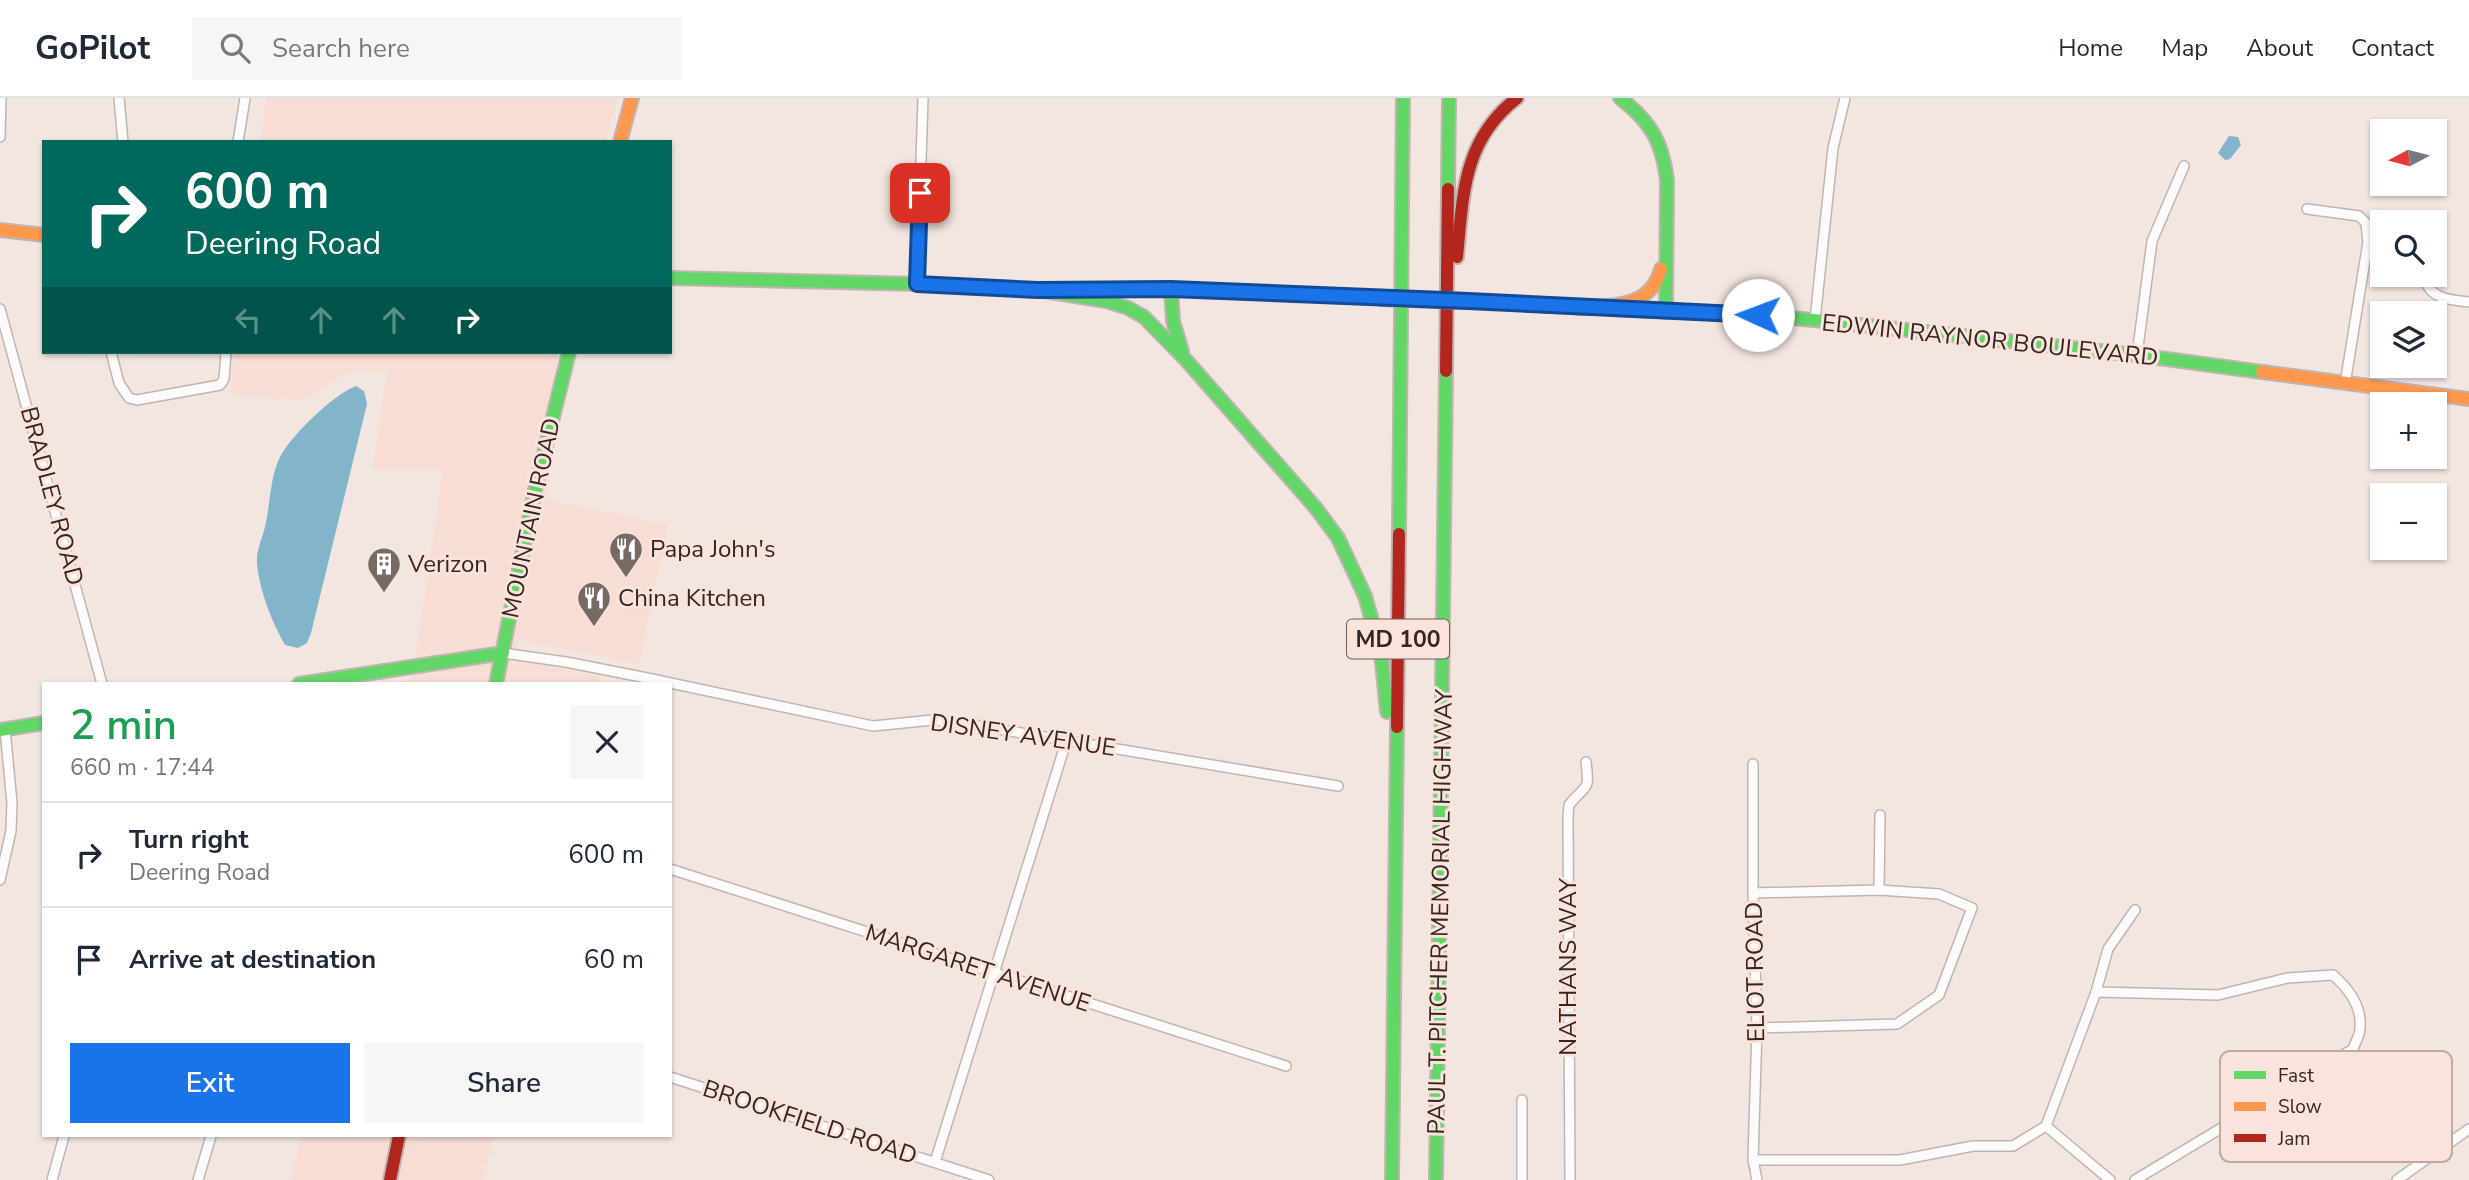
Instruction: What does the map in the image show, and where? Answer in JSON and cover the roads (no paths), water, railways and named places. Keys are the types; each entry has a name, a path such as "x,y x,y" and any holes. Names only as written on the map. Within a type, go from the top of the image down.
{"main road":[{"path":"621,140 632,98"},
{"name":"PAUL T. PITCHER MEMORIAL HIGHWAY","path":"1392,1180 1404,98"},
{"name":"PAUL T. PITCHER MEMORIAL HIGHWAY","path":"1436,1180 1449,98"},
{"path":"1447,371 1467,175 1484,132 1496,115 1517,98"},
{"path":"1579,308 1636,301 1653,291 1660,278 1668,177 1665,157 1649,125 1620,98"},
{"path":"0,230 42,235"},
{"path":"1664,246 1666,312"},
{"name":"EDWIN RAYNOR BOULEVARD","path":"672,278 1038,290 1171,289 1758,315 2137,355 2469,399"},
{"path":"1171,289 1170,305 1174,328 1186,360"},
{"path":"1038,290 1106,301 1144,317 1186,360 1315,507 1338,538 1354,569 1374,623 1386,689 1393,1067"},
{"name":"MOUNTAIN ROAD","path":"496,682 535,489 569,354"},
{"path":"344,681 503,653"},
{"path":"3,729 42,723"},
{"path":"390,1180 399,1137"}],"street":[{"path":"0,137 1,98"},
{"path":"119,98 123,140"},
{"path":"238,140 245,98"},
{"path":"917,284 923,98"},
{"path":"1815,320 1833,148 1845,98"},
{"path":"2137,355 2152,241 2184,166"},
{"path":"2307,209 2359,216 2366,223 2368,242 2345,384"},
{"path":"2428,287 2434,295 2447,300 2469,302"},
{"name":"BRADLEY ROAD","path":"0,309 101,682"},
{"path":"112,354 119,383 129,398 137,400 220,385 224,379 226,354"},
{"name":"DISNEY AVENUE","path":"503,653 566,662 667,682"},
{"name":"DISNEY AVENUE","path":"672,683 873,726 933,720 1067,739 1338,786"},
{"path":"0,880 11,831 12,803 3,729"},
{"path":"935,1162 1067,739"},
{"name":"NATHANS WAY","path":"1570,1180 1568,817 1569,805 1586,790 1586,762"},
{"name":"ELIOT ROAD","path":"1753,764 1753,893 1758,1028 1753,1160 1757,1180"},
{"path":"1879,890 1880,815"},
{"name":"MARGARET AVENUE","path":"672,870 1286,1066"},
{"path":"1753,893 1879,890 1939,894 1972,908 1939,995 1897,1024 1758,1028"},
{"path":"1753,1160 1900,1160 1973,1146 2013,1146 2046,1126 2096,992 2108,949 2135,910"},
{"path":"2096,992 2218,995 2287,978 2333,975 2346,987 2356,1004 2360,1028 2353,1049 2350,1051"},
{"name":"BROOKFIELD ROAD","path":"672,1078 989,1180"},
{"path":"1522,1100 1522,1180"},
{"path":"2046,1126 2110,1180"},
{"path":"2136,1180 2220,1129"},
{"path":"2452,1141 2469,1129"},
{"path":"52,1180 64,1137"},
{"path":"198,1180 211,1137"},
{"path":"2397,1180 2422,1162"}],"water":[{"path":"2229,136 2238,137 2241,145 2230,159 2225,160 2218,153"},
{"path":"356,386 364,391 367,404 311,633 307,643 298,648 285,645 267,606 257,564 274,475 284,450 302,428 336,398"}],"place":[{"name":"Papa John's","path":"626,579"},
{"name":"Verizon","path":"384,594"},
{"name":"China Kitchen","path":"594,628"}]}
